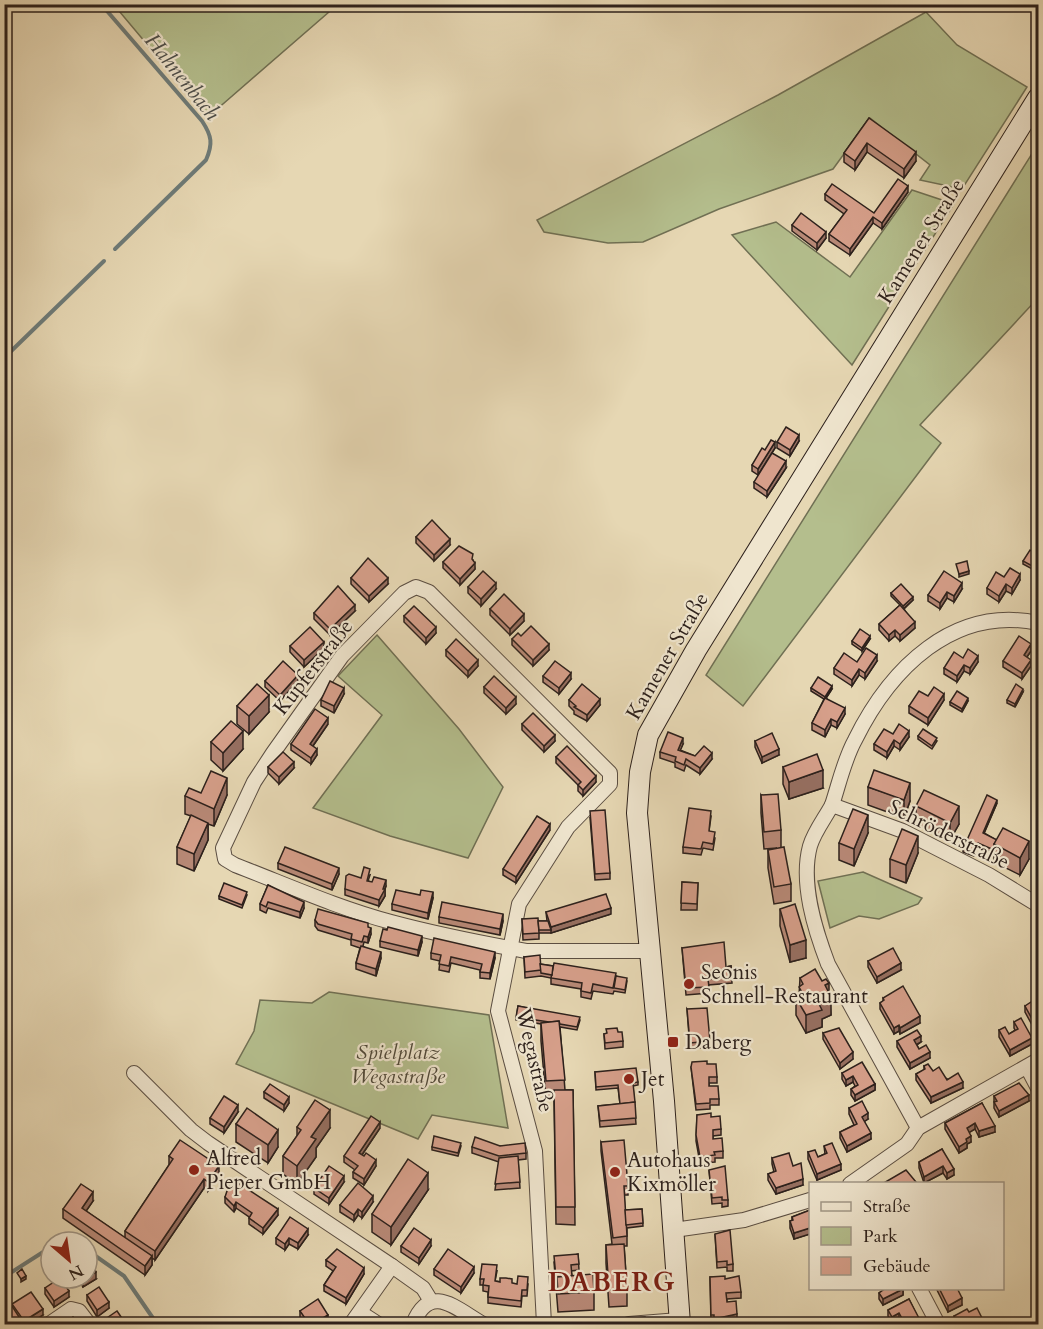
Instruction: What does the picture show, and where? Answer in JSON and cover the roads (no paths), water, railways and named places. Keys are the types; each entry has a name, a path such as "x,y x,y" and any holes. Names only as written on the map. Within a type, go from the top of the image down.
{"main road":[{"name":"Kamener Straße","path":"680,1322 637,813 640,772 648,735 702,640 1038,98"}],"street":[{"name":"Kupferstraße","path":"509,948 390,922 323,900 225,859 224,848 227,839 254,783 342,656 410,588 422,588 429,592 606,767"},
{"path":"918,1128 828,964 818,937 808,879 810,846 832,805 854,741 890,683 914,659 943,638 988,620 1022,620 1038,623"},
{"name":"Wegastraße","path":"544,1324 535,1151 498,1011 519,904 568,827 610,784 612,778 606,767"},
{"name":"Schröderstraße","path":"832,805 903,831 989,875 1038,904"},
{"path":"509,948 526,951 648,951"},
{"path":"857,1182 867,1170 907,1143 918,1128 1033,1064 1038,1088"},
{"path":"134,1073 208,1143 392,1266 423,1288 431,1301"},
{"path":"674,1230 744,1220 809,1200"},
{"path":"351,1324 362,1313 392,1266"},
{"path":"920,1290 938,1324"},
{"path":"414,1324 420,1309 431,1301 443,1302 483,1324"},
{"path":"49,1324 71,1309 79,1311 89,1324"},
{"path":"362,1313 378,1324"},
{"path":"629,1324 680,1322"}],"waterway":[{"name":"Hahnenbach","path":"101,4 202,121 210,140 206,160 115,249"},
{"name":"Hahnenbach","path":"4,358 104,261"},
{"path":"4,1277 39,1255"},
{"path":"99,1258 124,1276 157,1324"}],"place":[{"name":"Seonis Schnell-Restaurant","path":"689,984"},
{"name":"Daberg","path":"673,1042"},
{"name":"Jet","path":"629,1079"},
{"name":"Alfred Pieper GmbH","path":"194,1170"},
{"name":"Autohaus Kixmöller","path":"615,1172"}],"district":[{"name":"DABERG","path":"612,1282"}],"park label":[{"name":"Spielplatz Wegastraße","path":"398,1064"}]}
